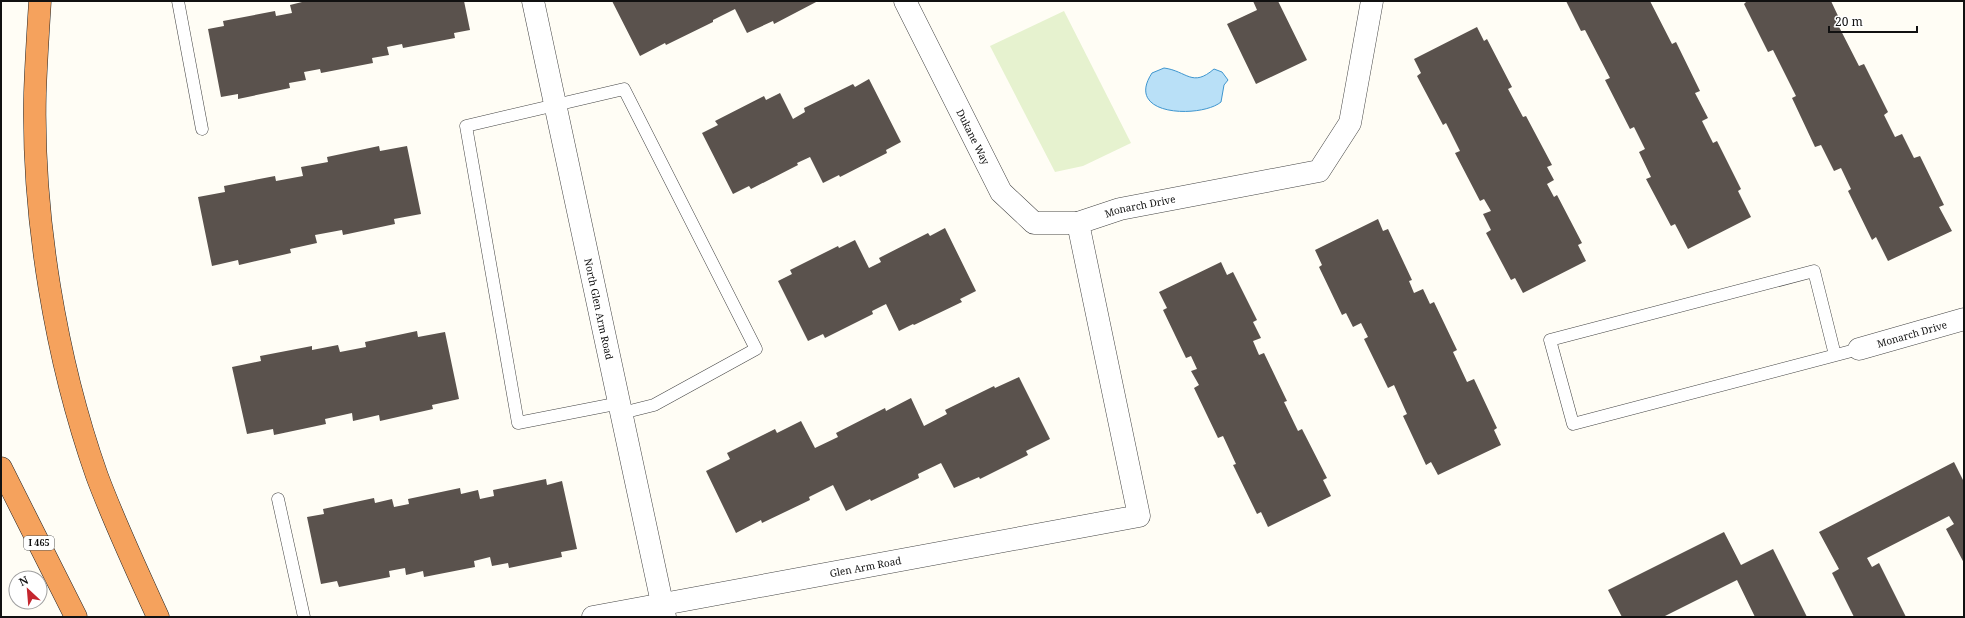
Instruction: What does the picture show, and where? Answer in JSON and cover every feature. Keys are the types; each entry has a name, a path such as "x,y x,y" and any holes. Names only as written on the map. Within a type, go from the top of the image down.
{"highway":[{"path":"40,1 35,94 36,142 38,192 50,287 70,382 95,469 114,520 158,617"},
{"name":"I 465","path":"1,468 76,617"}],"street":[{"name":"North Glen Arm Road","path":"533,1 664,610"},
{"name":"Dukane Way","path":"905,1 1001,192 1034,223 1078,223"},
{"name":"Monarch Drive","path":"1078,223 1120,209 1319,171 1350,124 1372,1"},
{"name":"Glen Arm Road","path":"593,617 664,610 1139,516 1078,223"},
{"name":"Monarch Drive","path":"1859,349 1964,319"}],"lane":[{"path":"178,1 202,129"},
{"path":"624,89 756,349 654,405 621,408 518,423 466,126 556,105 624,89"},
{"path":"1835,355 1814,271 1550,340 1573,424 1859,349"},
{"path":"278,499 304,617"}],"green space":[{"path":"1064,11 1131,143 1083,166 1055,172 990,46"}],"water":[{"path":"1164,68 1195,78 1206,75 1214,69 1222,72 1228,80 1224,85 1221,102 1211,107 1183,111 1168,110 1156,106 1148,98 1146,88 1152,73"}],"building":[{"path":"306,1 464,1 470,30 454,33 455,38 403,48 402,44 387,47 389,55 372,58 373,63 321,73 320,69 304,72 306,80 289,83 290,88 238,99 238,94 221,97 208,29 224,26 223,21 275,11 276,16 292,13 290,5"},
{"path":"612,1 818,1 774,24 773,21 747,33 735,9 713,20 713,22 666,45 665,43 640,56"},
{"path":"1253,1 1278,1 1307,60 1256,84 1227,24 1257,10"},
{"path":"1566,1 1650,1 1672,44 1676,42 1700,91 1695,93 1708,118 1702,121 1713,143 1717,141 1741,189 1738,191 1751,217 1688,249 1675,224 1671,226 1646,179 1651,177 1639,152 1645,149 1634,127 1630,129 1605,80 1610,78 1585,30 1581,31"},
{"path":"1747,1 1831,1 1839,18 1835,19 1859,66 1864,64 1888,112 1884,115 1895,137 1902,134 1914,158 1920,156 1944,205 1939,207 1952,231 1888,261 1876,237 1872,240 1848,191 1851,189 1841,168 1834,171 1821,145 1815,147 1792,98 1796,96 1773,50 1768,52 1744,4"},
{"path":"1477,27 1484,41 1487,39 1512,87 1508,89 1523,117 1526,116 1552,165 1547,167 1554,180 1547,184 1554,197 1557,195 1582,243 1578,245 1586,261 1523,293 1515,278 1511,280 1486,233 1491,230 1483,214 1491,211 1484,199 1480,201 1455,153 1460,151 1446,123 1443,125 1417,76 1421,73 1414,59"},
{"path":"869,79 901,142 886,150 887,153 840,177 839,175 823,183 810,157 797,163 798,165 751,189 749,186 733,194 702,133 718,125 715,121 764,96 766,100 780,93 793,119 805,112 804,108 853,84 855,87"},
{"path":"379,146 380,151 407,146 421,214 394,219 395,224 343,235 342,230 315,235 317,243 290,249 291,253 239,265 238,260 212,266 198,197 225,192 224,186 275,176 276,181 303,176 301,167 328,162 327,157"},
{"path":"1378,219 1383,231 1388,229 1412,280 1409,281 1414,293 1423,289 1430,304 1434,302 1457,350 1453,352 1467,382 1474,379 1497,428 1494,430 1501,445 1438,475 1431,462 1426,465 1403,416 1407,414 1394,385 1388,388 1364,339 1368,337 1361,323 1353,327 1346,313 1342,315 1319,267 1322,265 1315,250"},
{"path":"945,228 976,291 960,299 962,302 899,331 886,304 872,311 873,314 825,338 823,334 808,341 778,281 792,274 790,270 838,246 839,248 855,240 869,268 881,262 879,258 928,233 930,236"},
{"path":"1221,262 1227,275 1233,272 1257,320 1253,322 1261,338 1253,341 1259,355 1264,353 1287,401 1284,402 1298,431 1302,429 1327,478 1323,480 1331,496 1268,527 1261,512 1257,514 1233,465 1236,464 1223,436 1218,438 1194,388 1199,385 1191,371 1197,369 1191,356 1186,358 1163,310 1167,308 1159,292"},
{"path":"417,331 418,337 445,332 459,399 432,405 433,409 380,421 379,415 353,421 352,413 325,419 326,424 274,435 273,429 247,434 232,367 261,361 260,356 312,346 312,350 338,345 340,352 366,347 365,342"},
{"path":"1019,377 1050,439 1026,451 1028,455 980,479 979,477 954,488 941,463 918,474 919,478 846,511 833,485 809,497 810,500 762,523 761,520 736,533 706,471 730,459 727,453 775,429 777,433 801,421 815,448 838,437 836,433 885,408 886,411 911,398 924,426 947,414 945,410 994,386 995,388"},
{"path":"1954,462 1964,482 1964,563 1946,529 1954,524 1949,516 1867,558 1872,567 1879,563 1906,617 1854,617 1832,573 1839,569 1819,532"},
{"path":"546,479 547,485 562,481 577,549 561,552 562,557 509,568 508,563 492,566 490,557 474,561 475,567 424,577 423,571 406,575 405,568 389,571 390,577 339,587 337,581 321,584 307,517 324,514 323,509 374,498 375,503 392,499 394,507 409,504 408,499 460,488 461,494 478,490 480,499 494,496 493,490"},
{"path":"1724,532 1741,565 1773,549 1807,617 1755,617 1737,580 1663,617 1622,617 1608,590"}]}
